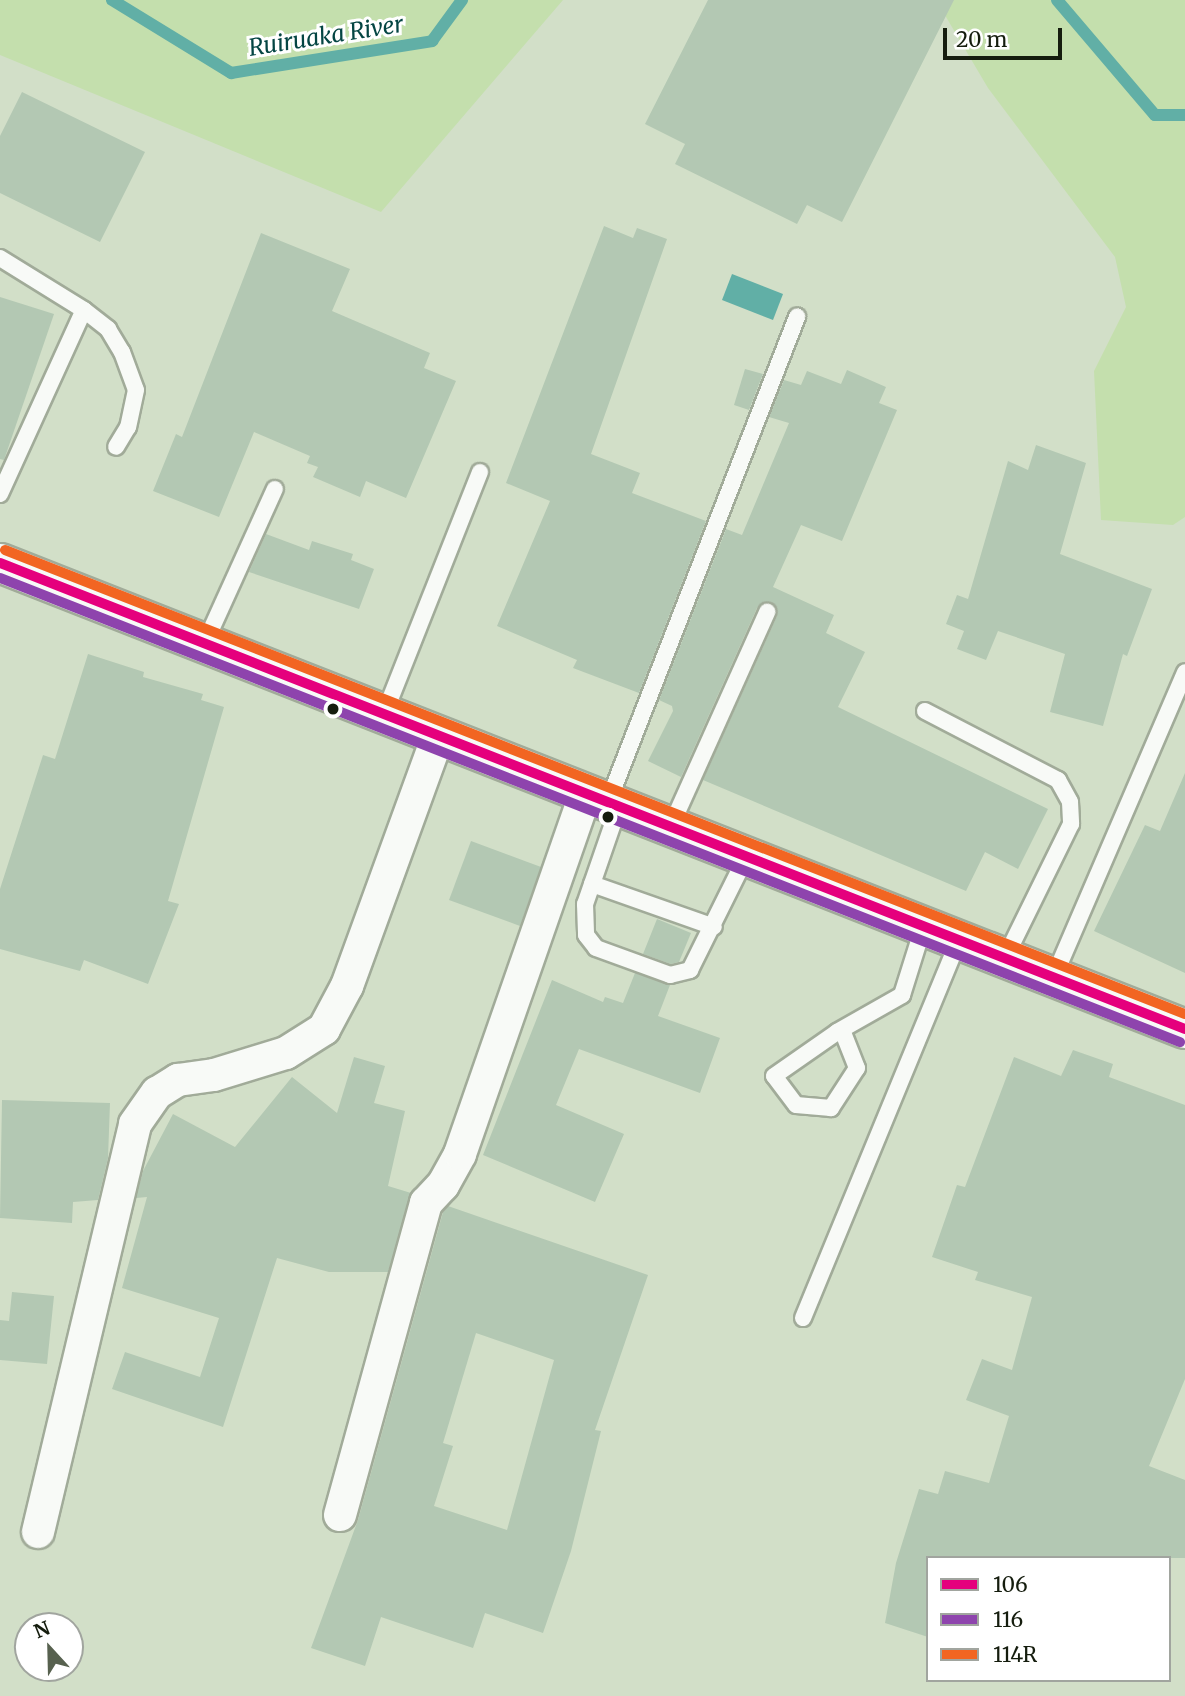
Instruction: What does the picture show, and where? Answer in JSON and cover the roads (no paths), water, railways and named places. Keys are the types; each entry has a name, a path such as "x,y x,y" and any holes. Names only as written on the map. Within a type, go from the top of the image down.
{"main road":[{"path":"0,563 439,733 1052,981 1185,1029"}],"street":[{"path":"38,1532 135,1124 157,1093 178,1080 214,1075 286,1053 324,1029 347,986 439,733"},
{"path":"340,1514 426,1203 443,1185 460,1154 604,801"}],"lane":[{"path":"0,258 84,310 108,329 133,373 134,407 116,447"},
{"path":"0,494 84,310"},
{"path":"746,857 695,966 670,975 590,942 585,904 592,884 604,801 797,317"},
{"path":"385,712 480,471"},
{"path":"205,643 275,489"},
{"path":"670,828 767,612"},
{"path":"1052,981 1185,672"},
{"path":"925,710 1058,780 1070,802 1071,824 1004,960"},
{"path":"592,884 714,926"},
{"path":"842,1030 857,1068 831,1108 796,1105 774,1076 842,1030 902,995 923,928"},
{"path":"803,1318 958,942"}],"water":[{"path":"732,274 783,294 773,320 722,300"}],"waterway":[{"name":"Ruiruaka River","path":"112,0 231,73 432,41 462,0"},
{"name":"Ruiruaka River","path":"1057,0 1155,115 1185,115"}]}
